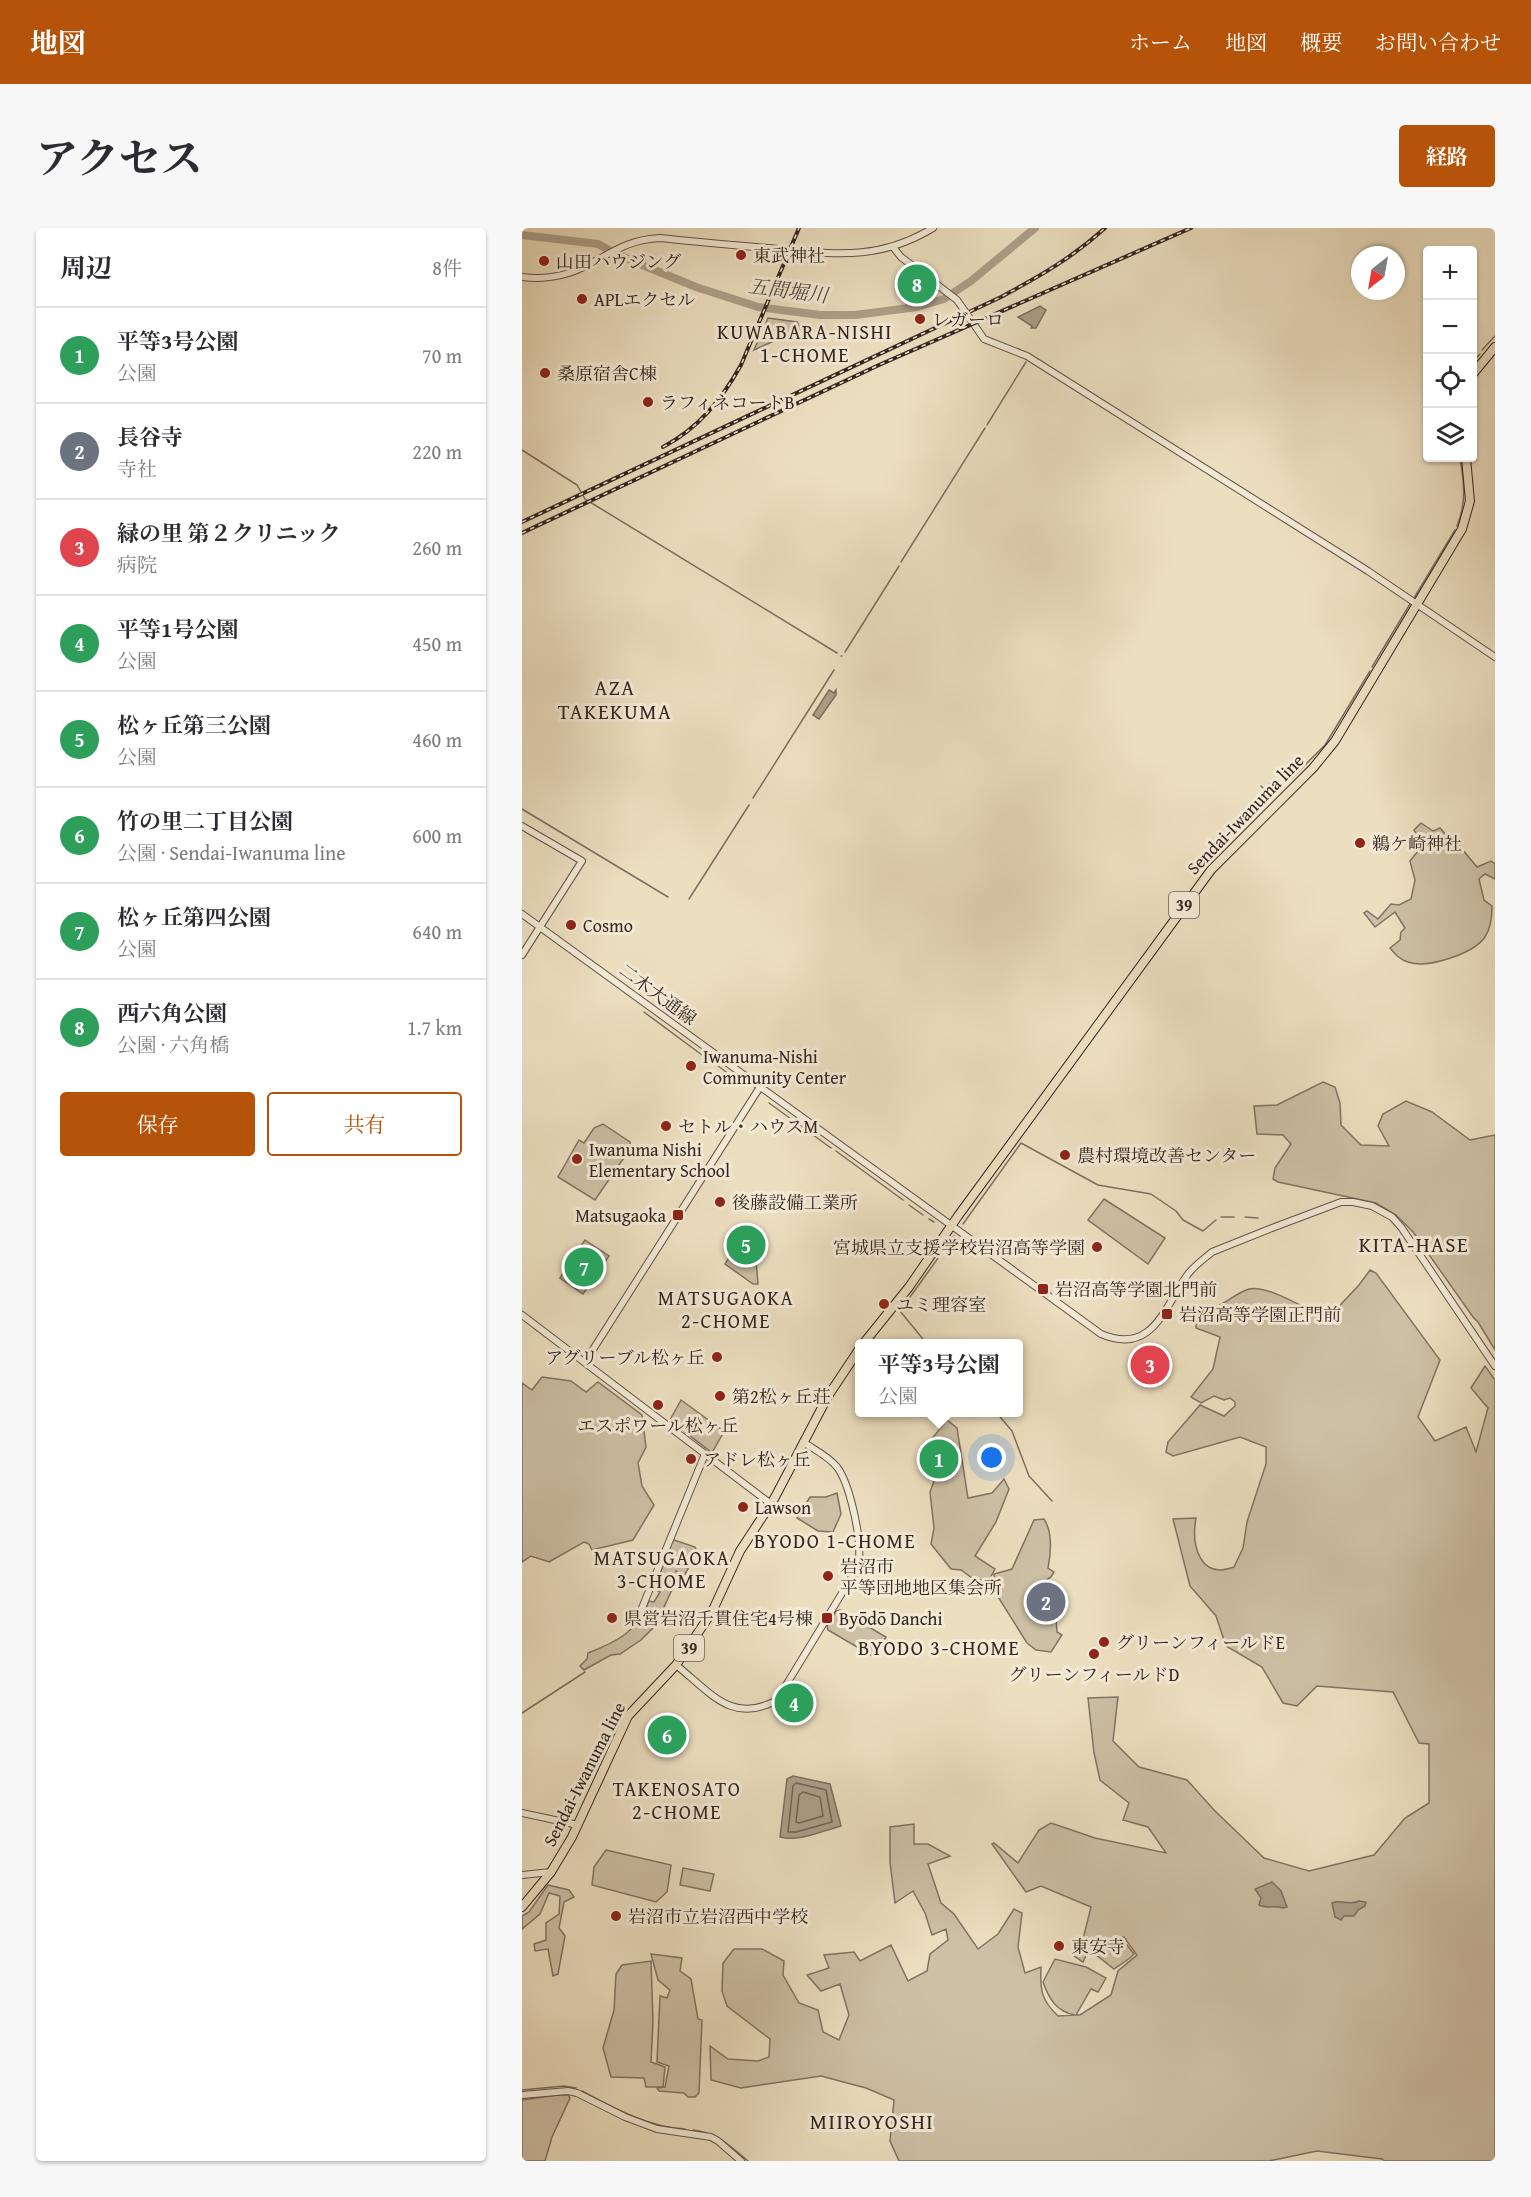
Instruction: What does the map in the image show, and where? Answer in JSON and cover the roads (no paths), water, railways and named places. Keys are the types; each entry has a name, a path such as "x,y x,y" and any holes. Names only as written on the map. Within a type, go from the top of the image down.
{"main road":[{"path":"1477,370 1495,347"},
{"name":"Sendai-Iwanuma line","path":"867,1339 909,1287 1211,870 1313,768 1335,741 1459,535 1466,520 1470,491 1466,462"},
{"name":"Sendai-Iwanuma line","path":"522,1907 551,1872 578,1825 628,1716 676,1665 711,1612 740,1551 771,1504 840,1376 855,1355"}],"street":[{"path":"522,278 547,278 562,274 580,268 634,241 660,238 843,254 873,252 893,247 933,228"},
{"path":"893,247 900,257 957,300 986,340 1027,356 1368,571 1495,657"},
{"path":"522,826 582,861 522,955"},
{"name":"二木大通線","path":"522,914 1101,1334 1113,1339 1130,1340 1152,1329 1188,1275 1212,1252 1330,1205 1347,1202 1367,1204 1387,1214 1401,1227 1495,1366"},
{"path":"585,1362 760,1087"},
{"path":"522,1315 771,1504"},
{"path":"676,1665 732,1708 750,1710 764,1707 777,1700 850,1580 859,1560 850,1494 843,1477 828,1458 803,1442"},
{"path":"642,1608 705,1454"},
{"path":"522,1813 578,1825"},
{"path":"522,1875 551,1872"},
{"path":"522,2095 554,2091 577,2093 625,2117 657,2129 711,2137 741,2161"}],"water":[{"path":"1040,306 1046,310 1036,328 1031,328 1032,326 1018,317"},
{"path":"829,690 834,693 836,690 836,695 819,719 813,715"},
{"path":"793,1776 830,1784 841,1826 803,1837 780,1837 787,1779"},
{"path":"1272,1882 1281,1891 1287,1907 1259,1905 1261,1898 1255,1889"},
{"path":"1366,1902 1365,1906 1354,1916 1344,1916 1341,1920 1335,1917 1332,1903"}],"waterway":[{"name":"五間堀川","path":"522,235 598,244 618,255 696,287 758,307 820,315 855,315 917,307 944,299 971,281 1035,228"},
{"path":"1482,350 1495,336"},
{"path":"1477,357 1480,354"},
{"path":"987,425 1026,362"},
{"path":"901,562 985,428"},
{"path":"522,450 577,485 585,499 837,653"},
{"path":"1457,526 1463,500 1460,462"},
{"path":"1414,598 1455,530"},
{"path":"845,652 899,566"},
{"path":"1372,667 1410,604"},
{"path":"753,798 834,670"},
{"path":"1292,778 1325,745 1370,671"},
{"path":"1261,786 1265,790 1271,782 1281,787 1284,781"},
{"path":"689,899 749,805"},
{"path":"522,809 668,897"},
{"path":"667,1010 679,1009"},
{"path":"644,1012 702,1055"},
{"path":"714,1063 741,1083"},
{"path":"769,1103 831,1148"},
{"path":"963,1224 1021,1143 1098,1185 1151,1194 1176,1211 1183,1220 1203,1231 1216,1220"},
{"path":"836,1151 903,1200"},
{"path":"909,1205 923,1215"},
{"path":"1221,1217 1234,1217"},
{"path":"1245,1217 1258,1218"},
{"path":"929,1219 934,1222"},
{"path":"923,1339 900,1311 954,1236"},
{"path":"1000,1417 1012,1431 1029,1476 1052,1501"},
{"path":"522,1713 585,1672"},
{"path":"522,2090 564,2086 576,2088"},
{"path":"582,2091 645,2121 685,2129"},
{"path":"693,2130 717,2137 748,2161"}],"railway":[{"path":"663,447 698,422 734,378 799,228"},
{"path":"522,522 1001,297 1055,266 1105,228"},
{"path":"522,533 879,365 1191,228"}],"place":[{"name":"東武神社","path":"741,255"},
{"name":"山田ハウジング","path":"544,261"},
{"name":"西六角公園","path":"917,284"},
{"name":"APLエクセル","path":"582,299"},
{"name":"レガーロ","path":"920,319"},
{"name":"桑原宿舎C棟","path":"545,373"},
{"name":"ラフィネコートB","path":"648,402"},
{"name":"鵜ケ崎神社","path":"1360,843"},
{"name":"Cosmo","path":"571,925"},
{"name":"Iwanuma-Nishi Community Center","path":"691,1066"},
{"name":"セトル・ハウスM","path":"666,1126"},
{"name":"農村環境改善センター","path":"1065,1155"},
{"name":"Iwanuma Nishi Elementary School","path":"577,1159"},
{"name":"後藤設備工業所","path":"720,1202"},
{"name":"Matsugaoka","path":"678,1215"},
{"name":"松ヶ丘第三公園","path":"746,1245"},
{"name":"宮城県立支援学校岩沼高等学園","path":"1097,1247"},
{"name":"松ヶ丘第四公園","path":"584,1267"},
{"name":"岩沼高等学園北門前","path":"1043,1289"},
{"name":"ユミ理容室","path":"884,1304"},
{"name":"岩沼高等学園正門前","path":"1167,1314"},
{"name":"アグリーブル松ヶ丘","path":"717,1357"},
{"name":"緑の里 第２クリニック","path":"1150,1365"},
{"name":"第2松ヶ丘荘","path":"720,1396"},
{"name":"エスポワール松ヶ丘","path":"658,1405"},
{"name":"アドレ松ヶ丘","path":"691,1459"},
{"name":"平等3号公園","path":"939,1459"},
{"name":"Lawson","path":"743,1507"},
{"name":"岩沼市 平等団地地区集会所","path":"828,1576"},
{"name":"長谷寺","path":"1046,1602"},
{"name":"県営岩沼千貫住宅4号棟","path":"612,1618"},
{"name":"Byōdō Danchi","path":"827,1618"},
{"name":"グリーンフィールドE","path":"1104,1642"},
{"name":"グリーンフィールドD","path":"1094,1654"},
{"name":"平等1号公園","path":"794,1703"},
{"name":"竹の里二丁目公園","path":"667,1735"},
{"name":"岩沼市立岩沼西中学校","path":"616,1916"},
{"name":"東安寺","path":"1059,1946"}],"district":[{"name":"KUWABARA-NISHI 1-CHOME","path":"805,342"},
{"name":"AZA TAKEKUMA","path":"615,699"},
{"name":"KITA-HASE","path":"1414,1244"},
{"name":"MATSUGAOKA 2-CHOME","path":"726,1308"},
{"name":"BYODO 1-CHOME","path":"835,1540"},
{"name":"MATSUGAOKA 3-CHOME","path":"662,1568"},
{"name":"BYODO 3-CHOME","path":"939,1647"},
{"name":"TAKENOSATO 2-CHOME","path":"677,1800"},
{"name":"MIIROYOSHI","path":"872,2121"}]}
